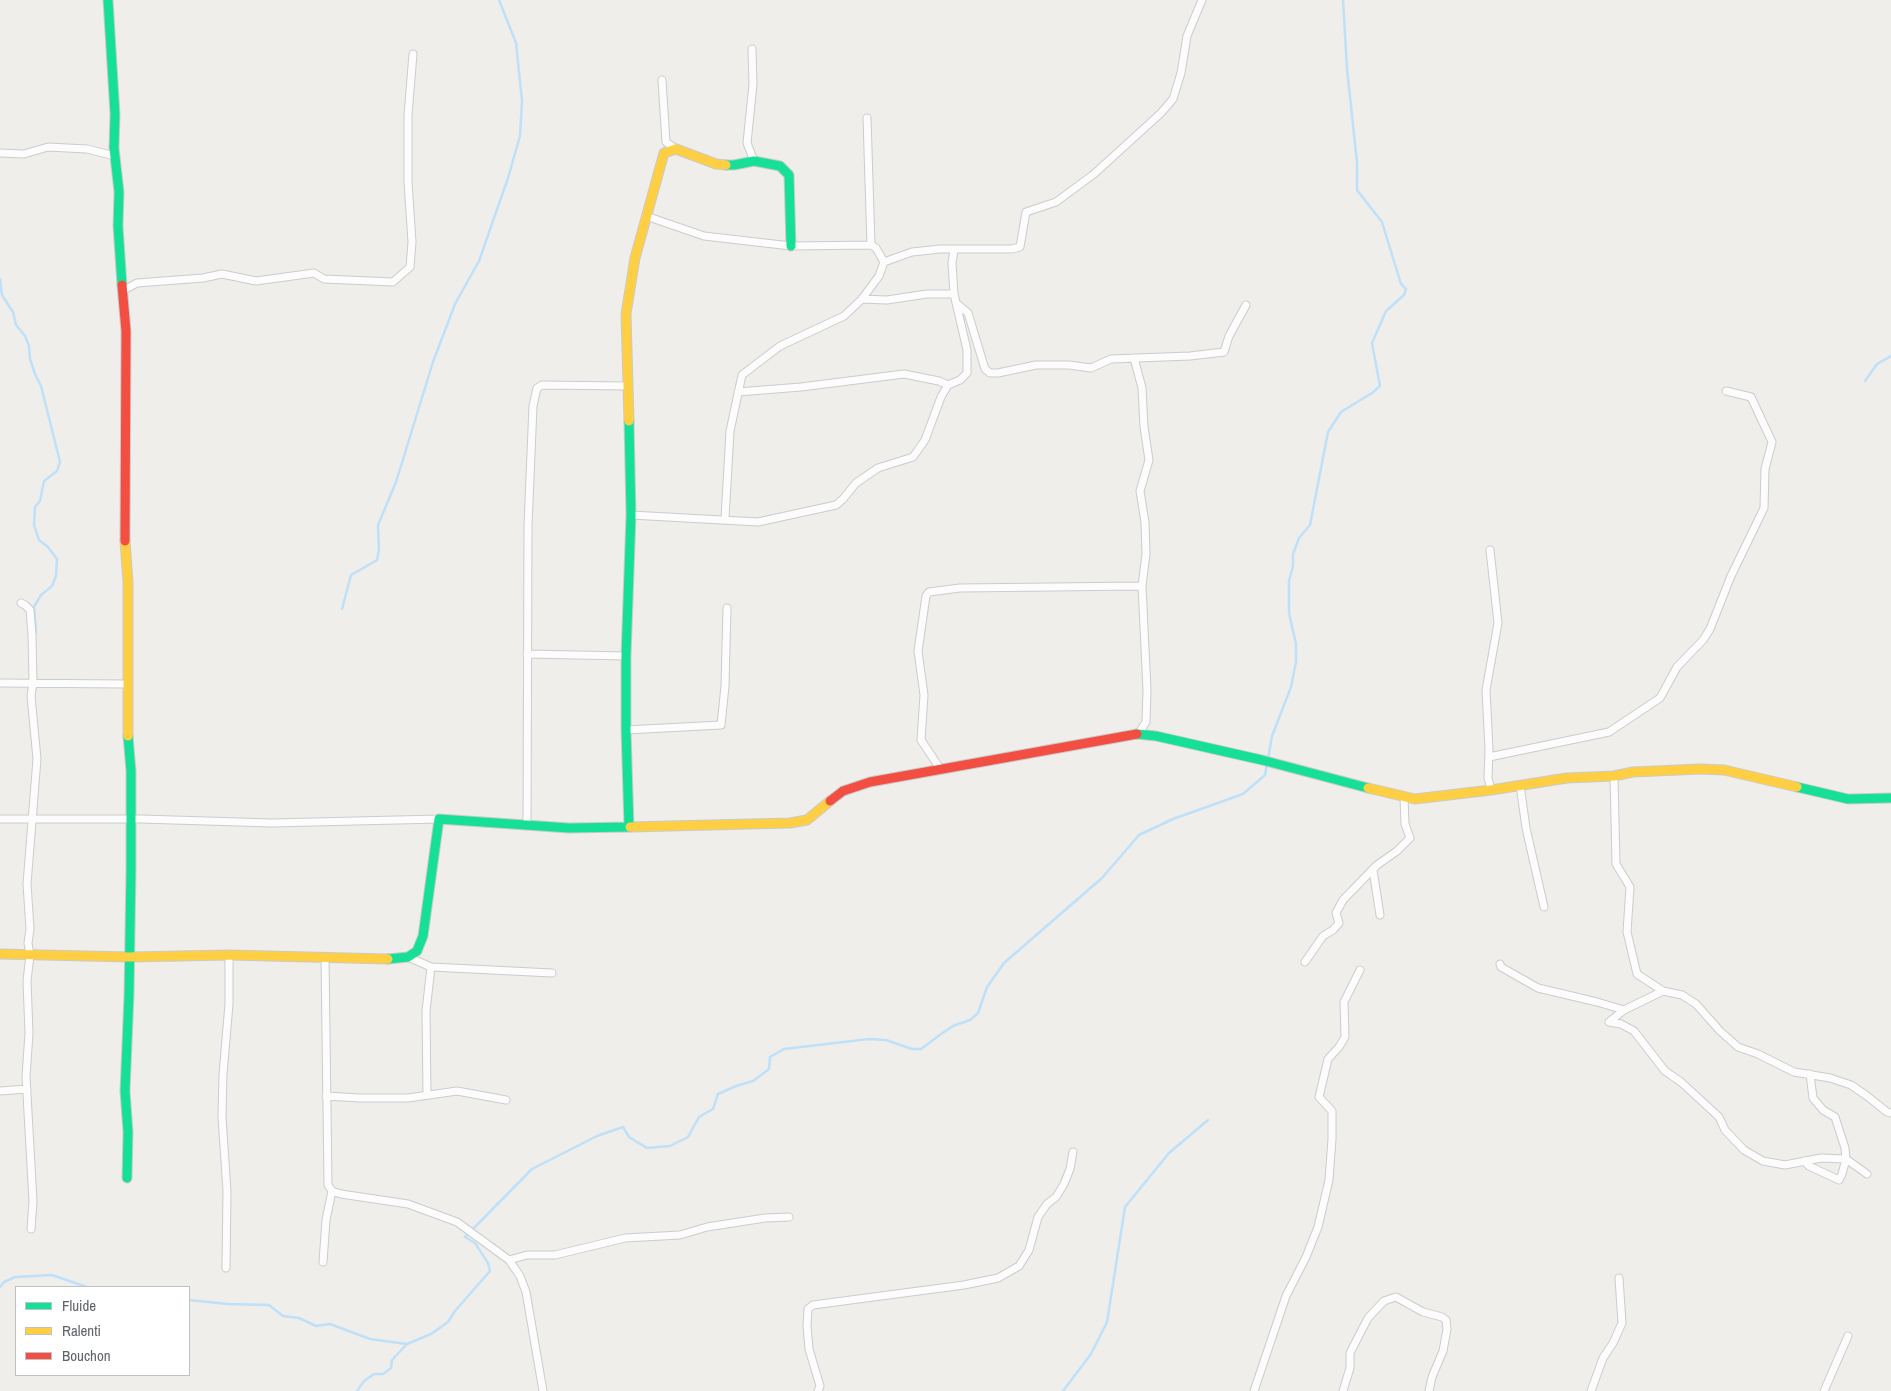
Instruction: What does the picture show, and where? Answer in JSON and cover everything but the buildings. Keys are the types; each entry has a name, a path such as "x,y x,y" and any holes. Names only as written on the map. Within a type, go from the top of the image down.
{"street":[{"path":"108,0 115,114 115,156 119,192 118,226 126,331 125,543 128,600 127,730 131,771 131,869 125,1091 128,1132 127,1178"},
{"path":"884,262 912,252 1020,247 1026,212 1056,202 1094,174 1161,113 1173,98 1181,73 1187,36 1202,0"},
{"path":"752,49 753,84 747,143 754,161"},
{"path":"124,290 137,283 203,278 222,274 256,281 314,273 324,279 393,282 410,267 412,242 408,182 408,115 413,54"},
{"path":"629,827 626,656 631,514 626,314 634,258 666,142 662,80"},
{"path":"867,118 871,245"},
{"path":"666,142 676,149 716,164 734,165 754,161 780,166 789,175 791,246"},
{"path":"0,153 24,154 48,147 87,149 115,156"},
{"path":"664,153 676,149"},
{"path":"646,216 704,236 791,246 871,245 876,248 884,262 879,276 862,298 844,316 780,346 742,375 730,431 725,520"},
{"path":"631,514 758,522 836,504 843,499 856,483 878,468 913,457 925,440 941,397 948,385 960,380 966,373 967,350 954,294 952,262 954,250"},
{"path":"862,298 887,300 927,294 954,294"},
{"path":"956,303 968,314 985,369 990,373 1036,365 1068,365 1091,368 1111,359 1190,356 1224,352 1229,336 1246,305"},
{"path":"1134,358 1142,388 1144,427 1149,460 1140,491 1145,522 1146,548 1142,586 1147,690 1146,722 1138,734"},
{"path":"738,392 801,387 904,374 939,381 948,385"},
{"path":"527,825 528,525 533,406 537,388 542,385 628,386"},
{"path":"1489,757 1609,732 1660,698 1677,667 1703,640 1710,629 1731,576 1764,508 1765,469 1772,442 1751,397 1726,391"},
{"path":"1490,550 1498,623 1486,690 1488,778 1491,790"},
{"path":"941,770 921,740 924,695 918,651 926,596 929,592 960,588 1142,586"},
{"path":"20,603 30,610 33,683 31,696 37,759 27,884 30,955 27,981 27,1089 33,1200 31,1229"},
{"path":"626,730 721,725 725,686 726,608"},
{"path":"527,654 626,656"},
{"path":"0,683 127,684"},
{"path":"0,819 130,819 272,823 440,819 569,828 790,823 807,820 844,791 870,782 1138,734 1156,736 1262,760 1415,799 1567,778 1614,776 1632,772 1700,768 1724,770 1848,799 1891,798"},
{"path":"1614,776 1616,864 1630,887 1627,932 1637,974 1663,991 1682,995 1696,1004 1720,1031 1738,1047 1758,1054 1794,1072 1830,1078 1850,1085 1891,1113"},
{"path":"1520,785 1526,828 1544,907"},
{"path":"1305,962 1322,936 1333,930 1339,923 1336,913 1343,900 1373,870 1397,852 1410,838 1405,824 1404,797"},
{"path":"0,954 129,957 229,955 390,959 408,957 417,951 423,936 440,819"},
{"path":"1373,870 1380,915"},
{"path":"226,1268 227,1191 222,1117 223,1074 229,1004 229,955"},
{"path":"325,957 328,1185 332,1191 340,1194 408,1204 457,1222 509,1260 520,1276 526,1292 543,1391"},
{"path":"408,957 431,967 552,972"},
{"path":"1500,964 1501,967 1538,988 1552,990 1624,1010"},
{"path":"427,1095 426,1010 431,967"},
{"path":"1254,1391 1286,1296 1306,1257 1318,1227 1328,1180 1332,1139 1332,1112 1319,1097 1328,1059 1339,1047 1345,1036 1344,1002 1360,970"},
{"path":"1663,991 1624,1010 1609,1022 1621,1024 1634,1031 1664,1071 1681,1082 1719,1117 1725,1130 1744,1150 1763,1161 1785,1165 1831,1157 1846,1159 1867,1174"},
{"path":"1804,1161 1809,1166 1839,1180 1846,1159 1845,1148 1835,1117 1823,1110 1813,1098 1810,1074"},
{"path":"0,1091 27,1089"},
{"path":"326,1096 400,1098 457,1091 506,1100"},
{"path":"818,1391 820,1386 809,1349 807,1326 808,1309 813,1304 964,1285 998,1278 1019,1266 1029,1250 1038,1217 1056,1197 1064,1184 1070,1169 1073,1152"},
{"path":"323,1262 326,1220 332,1191"},
{"path":"509,1260 527,1256 555,1256 625,1238 680,1235 707,1227 765,1218 789,1217"},
{"path":"1591,1391 1603,1358 1613,1343 1622,1323 1619,1278"},
{"path":"1343,1391 1350,1368 1350,1353 1360,1331 1374,1310 1384,1301 1396,1297 1423,1312 1442,1316 1446,1320 1447,1329 1443,1351 1432,1377 1429,1391"},
{"path":"1824,1391 1848,1336"}],"waterway":[{"path":"342,609 351,575 377,560 379,550 378,525 396,482 433,362 455,304 479,261 508,178 520,136 522,101 516,43 499,0"},
{"path":"1268,759 1272,736 1291,687 1296,662 1296,644 1289,613 1289,581 1293,566 1293,554 1299,538 1310,525 1328,432 1341,412 1380,386 1372,343 1386,311 1404,295 1406,289 1401,284 1382,222 1357,190 1357,162 1347,69 1343,0"},
{"path":"0,279 2,295 13,312 16,325 25,336 29,346 30,359 41,386 60,462 57,471 44,481 40,501 35,507 34,525 39,540 48,547 57,559 56,576 52,586 41,595 34,607 36,632"},
{"path":"1865,381 1877,364 1891,356"},
{"path":"357,1391 364,1381 374,1374 383,1374 391,1368 392,1360 407,1344 431,1334 448,1322 455,1311 490,1271 488,1263 475,1243 465,1237 532,1169 597,1136 623,1127 629,1137 647,1148 670,1146 688,1137 699,1117 713,1109 718,1094 753,1081 769,1069 770,1057 784,1049 869,1039 886,1040 912,1049 921,1049 953,1026 970,1020 978,1013 987,987 1004,963 1102,878 1139,835 1173,819 1243,794 1265,775 1267,764"},
{"path":"1063,1391 1091,1354 1107,1322 1125,1207 1169,1153 1208,1120"},
{"path":"0,1287 4,1282 15,1277 52,1275 84,1286"},
{"path":"190,1300 228,1304 269,1305 283,1316 299,1318 316,1326 330,1324 370,1339 407,1344"}],"traffic: fast":[{"path":"108,0 115,114 114,148 119,192 118,226 122,285"},
{"path":"726,165 754,161 780,166 789,175 791,246"},
{"path":"629,421 631,515 626,656 629,827"},
{"path":"1137,734 1156,736 1262,760 1368,788"},
{"path":"127,1178 128,1132 125,1091 131,869 131,771 128,736"},
{"path":"1797,787 1848,799 1891,798"},
{"path":"388,959 408,957 417,951 423,936 439,819 569,828 630,827"}],"traffic: slow":[{"path":"629,421 626,314 635,258 664,153 676,149 716,164 726,165"},
{"path":"125,541 128,583 128,736"},
{"path":"1368,788 1415,799 1567,778 1614,776 1633,772 1700,769 1724,770 1797,787"},
{"path":"630,827 790,823 807,820 830,801"},
{"path":"0,954 129,957 229,955 388,959"}],"traffic: jam":[{"path":"122,285 126,331 125,541"},
{"path":"830,801 843,791 870,782 1137,734"}]}
